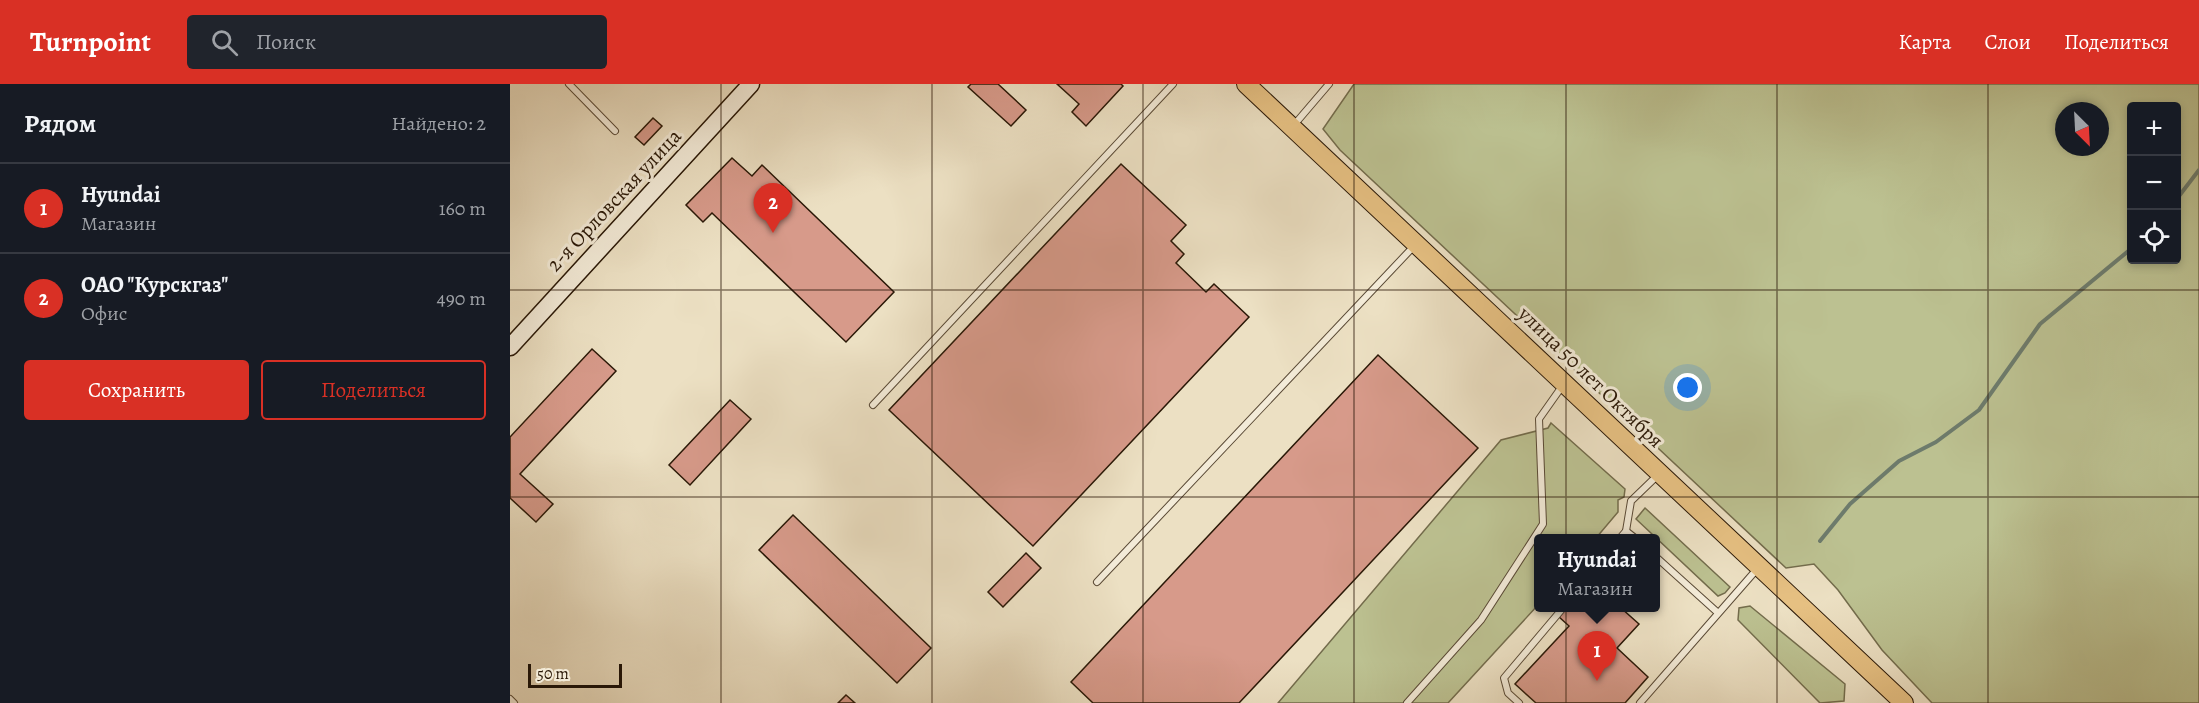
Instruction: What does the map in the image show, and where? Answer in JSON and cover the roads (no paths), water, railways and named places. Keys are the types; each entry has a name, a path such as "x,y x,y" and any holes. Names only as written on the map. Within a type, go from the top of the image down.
{"main road":[{"name":"улица 50 лет Октября","path":"1246,84 1565,382 1653,479 1759,567 1904,703"}],"street":[{"name":"2-я Орловская улица","path":"510,347 751,84"}],"lane":[{"path":"569,84 615,131"},
{"path":"873,405 1173,84"},
{"path":"1292,128 1329,84"},
{"path":"1096,582 1415,244"},
{"path":"1537,534 1543,524 1539,419 1565,382"},
{"path":"1623,534 1626,531 1631,501 1653,479"},
{"path":"1626,531 1630,534"},
{"path":"1407,703 1481,620 1534,538"},
{"path":"1660,561 1717,612"},
{"path":"1640,703 1717,612 1759,567"},
{"path":"1519,703 1508,693 1504,678 1560,612"},
{"path":"510,699 514,703"}],"waterway":[{"path":"2181,193 2199,170"},
{"path":"1820,541 1850,504 1899,461 1936,442 1979,410 2040,324 2127,252"}],"place":[{"name":"ОАО \"Курскгаз\"","path":"773,233"},
{"name":"Hyundai","path":"1597,681"}]}
